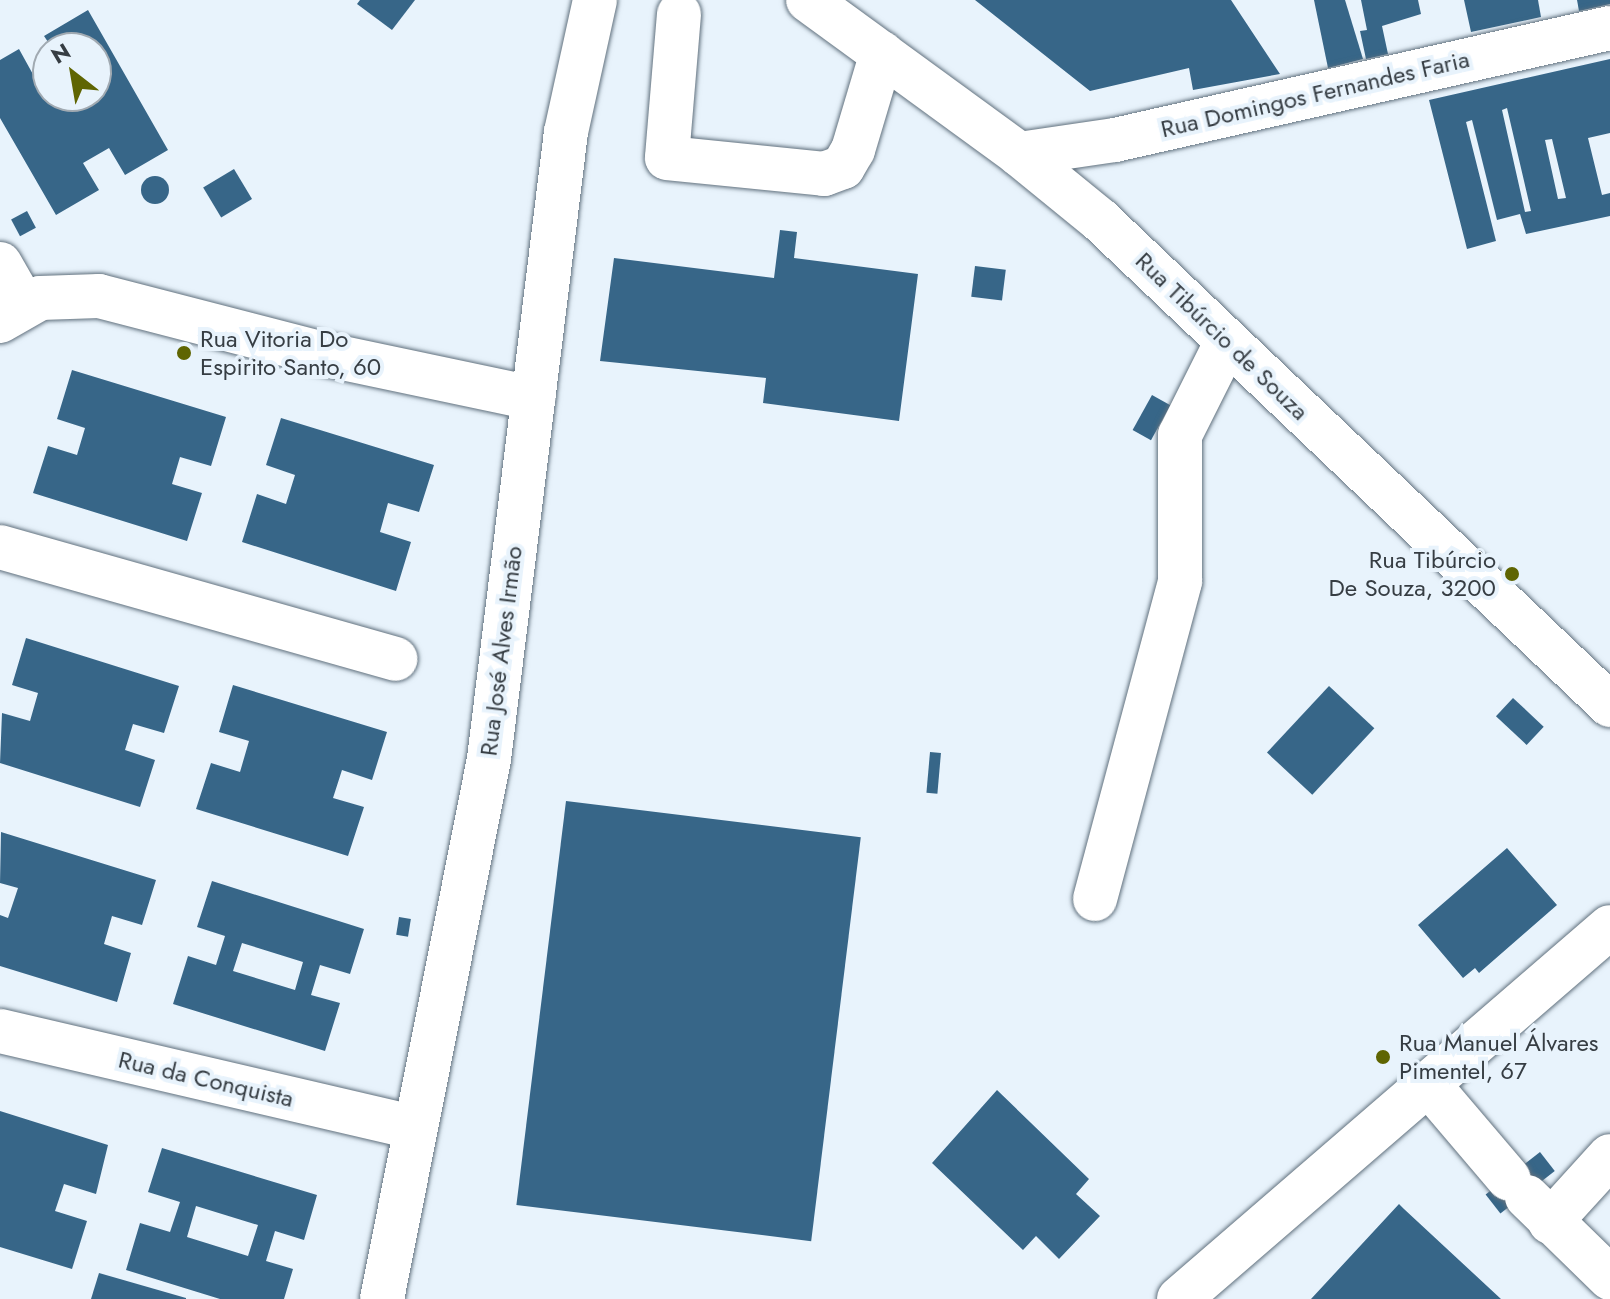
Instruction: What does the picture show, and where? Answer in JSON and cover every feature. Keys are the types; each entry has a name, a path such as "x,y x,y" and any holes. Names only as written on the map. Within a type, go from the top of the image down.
{"street":[{"name":"Rua José Alves Irmão","path":"382,1299 412,1127 489,759 566,132 595,0"},
{"name":"Rua Tibúrcio de Souza","path":"808,0 1019,154 1100,220 1610,705"},
{"path":"679,14 667,158 824,174 843,167 882,53"},
{"name":"Rua Domingos Fernandes Faria","path":"1019,154 1115,140 1610,28"},
{"path":"0,264 11,313 61,293 99,296 319,353 533,398"},
{"path":"1095,899 1180,581 1180,435 1227,341"},
{"path":"0,547 395,659"},
{"path":"1179,1299 1610,927"},
{"name":"Rua da Conquista","path":"0,1031 412,1127"},
{"path":"1429,1085 1529,1199 1610,1278"},
{"path":"1529,1199 1610,1156"}],"building":[{"path":"360,0 415,0 392,30 357,4"},
{"path":"975,0 1231,0 1280,74 1193,90 1189,68 1090,91"},
{"path":"1314,0 1345,0 1363,59 1328,68"},
{"path":"1361,0 1418,0 1421,14 1382,26 1388,54 1366,59 1360,31 1367,30"},
{"path":"1464,0 1538,0 1541,17 1471,32"},
{"path":"1577,0 1610,0 1610,4 1579,11"},
{"path":"88,10 101,32 51,32"},
{"path":"19,49 32,73 32,112 112,112 112,52 168,150 125,175 109,148 83,163 99,190 56,215 0,118 0,60"},
{"path":"1610,59 1610,133 1588,138 1602,195 1610,193 1610,216 1526,234 1520,214 1497,220 1472,120 1466,122 1496,241 1467,249 1429,100","holes":["1507,108 1531,211 1525,212 1502,110","1552,139 1566,198 1558,199 1545,140"]},
{"path":"234,169 252,199 221,218 203,188"},
{"path":"155,176 165,180 169,190 165,200 155,204 145,200 141,190 145,180"},
{"path":"27,211 36,228 20,236 11,219"},
{"path":"780,230 797,232 794,258 918,274 899,421 763,403 766,378 600,361 614,258 774,278"},
{"path":"975,266 1006,270 1002,301 971,297"},
{"path":"72,370 226,417 211,466 180,457 172,484 202,493 187,541 33,493 48,446 77,455 85,428 57,419"},
{"path":"1152,395 1170,405 1151,440 1133,430"},
{"path":"281,418 434,465 419,512 388,503 380,532 411,542 396,591 242,542 257,494 286,504 295,475 266,465"},
{"path":"26,638 179,686 164,733 133,724 125,750 155,760 140,807 0,763 2,713 30,721 38,693 12,685"},
{"path":"233,685 387,732 372,780 342,770 333,798 364,807 348,856 196,809 211,763 240,772 249,741 219,732"},
{"path":"1329,686 1374,728 1312,795 1267,753"},
{"path":"1513,698 1544,727 1527,745 1496,716"},
{"path":"930,752 941,753 937,794 926,793"},
{"path":"566,801 861,837 811,1241 516,1205"},
{"path":"1,832 156,880 142,925 112,916 104,944 131,953 117,1002 0,966 0,915 8,918 18,888 0,883"},
{"path":"1507,848 1557,905 1479,973 1475,968 1463,978 1418,925"},
{"path":"212,881 364,929 350,974 320,965 311,995 340,1003 325,1051 173,1004 188,956 216,965 225,936 197,927","holes":["242,943 303,962 295,990 233,971"]},
{"path":"399,917 411,919 408,937 396,935"},
{"path":"997,1090 1089,1179 1076,1194 1100,1216 1059,1259 1036,1236 1023,1250 932,1163"},
{"path":"0,1111 108,1145 96,1194 64,1184 55,1211 87,1221 72,1269 0,1247"},
{"path":"162,1148 317,1195 304,1240 275,1231 266,1261 293,1269 284,1299 220,1299 126,1270 140,1223 170,1232 180,1202 148,1192","holes":["196,1206 258,1225 248,1256 187,1237"]},
{"path":"1540,1152 1555,1171 1500,1213 1486,1194"},
{"path":"1399,1204 1404,1209 1501,1299 1311,1299"},
{"path":"99,1273 186,1298 186,1299 91,1299"}],"place":[{"name":"Rua Vitoria Do Espirito Santo, 60","path":"184,353"},
{"name":"Rua Tibúrcio De Souza, 3200","path":"1512,574"},
{"name":"Rua Manuel Álvares Pimentel, 67","path":"1383,1057"}]}
